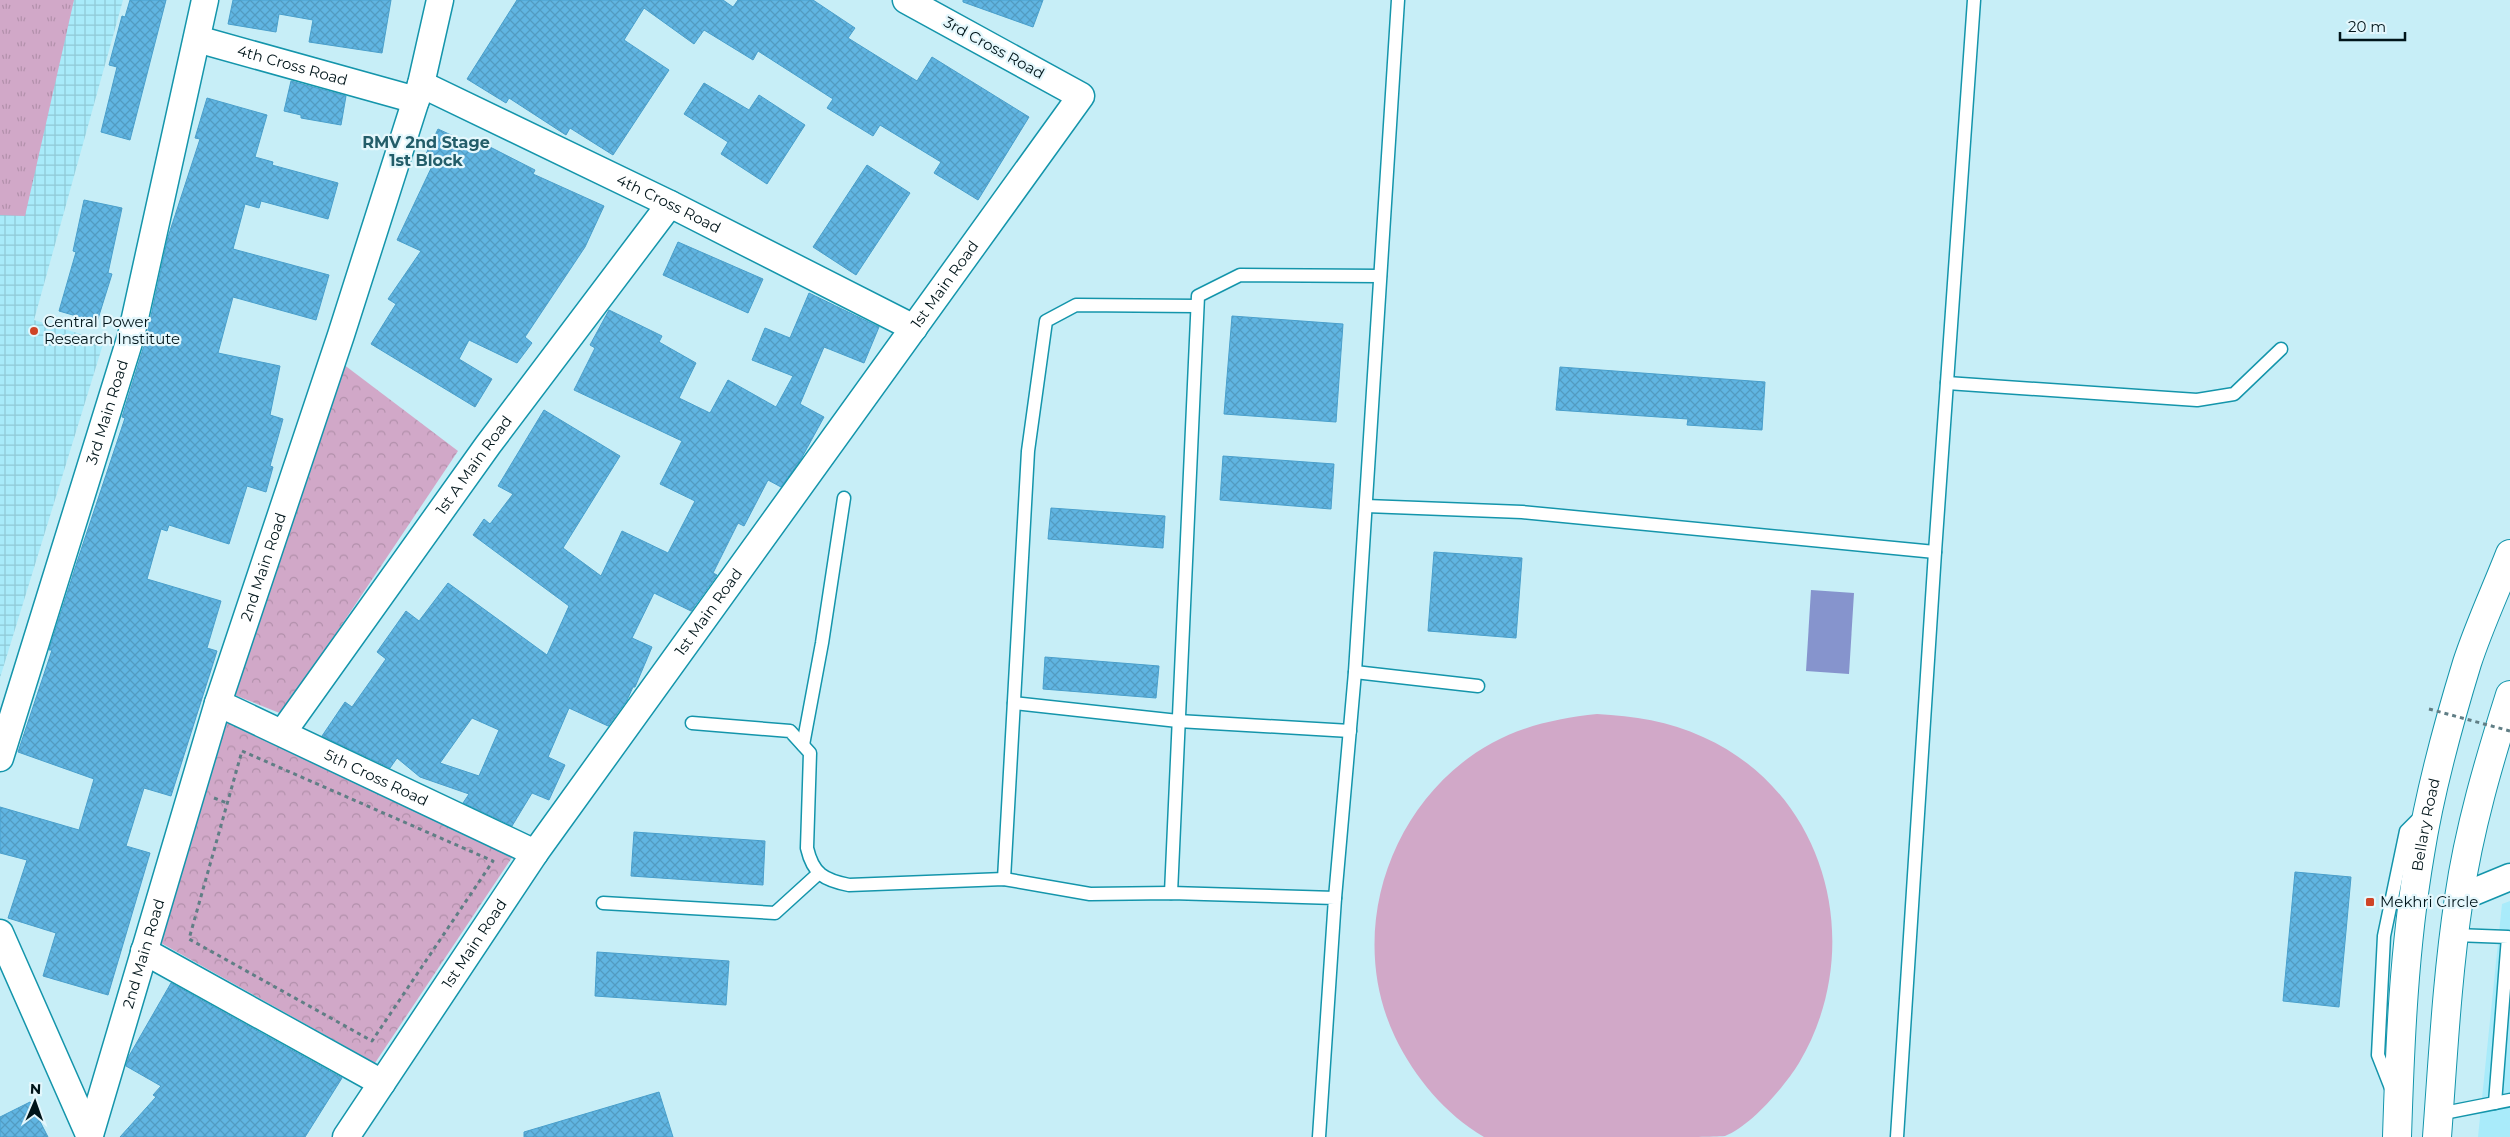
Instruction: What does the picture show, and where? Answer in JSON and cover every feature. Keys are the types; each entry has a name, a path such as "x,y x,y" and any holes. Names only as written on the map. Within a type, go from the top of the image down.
{"highway":[{"name":"Bellary Road","path":"2397,1137 2401,1020 2409,933 2420,852 2468,662 2510,554"},
{"path":"2438,1126 2459,898 2479,803 2510,695"}],"street":[{"name":"3rd Main Road","path":"0,758 131,336 205,0"},
{"name":"2nd Main Road","path":"90,1136 218,702 341,335 419,92 440,0"},
{"name":"3rd Cross Road","path":"906,0 1081,96"},
{"name":"4th Cross Road","path":"197,39 419,92 670,204 914,328"},
{"name":"1st Main Road","path":"346,1137 535,853 1081,96"},
{"name":"1st A Main Road","path":"283,732 488,445 670,204"},
{"name":"5th Cross Road","path":"218,702 535,853"},
{"path":"2459,898 2510,876"},
{"path":"0,933 90,1136"},
{"path":"144,951 382,1083"}],"lane":[{"path":"1318,1137 1335,898 1355,672 1398,0"},
{"path":"1898,1137 1935,552 1974,0"},
{"path":"1171,893 1198,296 1240,275 1380,276"},
{"path":"1004,879 1028,451 1046,321 1076,305 1197,306"},
{"path":"1947,383 2197,400 2234,394 2281,349"},
{"path":"803,745 822,643 844,498"},
{"path":"1366,506 1522,512 1935,552"},
{"path":"1355,672 1478,686"},
{"path":"1014,704 1178,721 1350,731"},
{"path":"692,723 790,732 810,753 807,848 810,863 827,881 849,885 1004,879 1090,894 1171,893 1335,898"},
{"path":"603,903 775,913 820,873"},
{"path":"2455,935 2509,936 2495,1103"},
{"path":"2438,1126 2495,1103 2510,1100"}],"path":[{"path":"2429,709 2510,731"},
{"path":"242,751 492,861 372,1041 189,939 242,751"}],"shaded area":[{"name":"Central Power Research Institute","path":"0,0 123,0 34,320 104,341 0,678"},
{"path":"1811,590 1854,593 1849,674 1806,671"},
{"path":"2510,901 2510,1137 2478,1137 2502,904"}],"green space":[{"path":"0,0 74,0 25,216 0,215"},
{"path":"343,364 458,451 282,714 227,692"},
{"path":"1597,714 1638,718 1677,727 1703,737 1746,762 1781,796 1807,835 1824,878 1832,925 1830,972 1820,1019 1799,1063 1785,1083 1756,1115 1725,1136 1484,1137 1456,1117 1432,1094 1422,1081 1395,1037 1381,997 1375,955 1377,913 1386,872 1403,833 1427,798 1456,767 1504,737 1543,723"},
{"path":"226,722 513,856 375,1063 161,943"}],"building":[{"path":"130,0 166,0 130,140 101,132 117,67 109,65 122,16 125,17"},
{"path":"233,0 391,0 382,53 309,42 313,20 279,14 276,32 228,24"},
{"path":"517,0 723,0 733,7 738,0 813,0 855,28 848,38 917,81 932,57 1029,117 978,200 934,173 941,162 880,125 873,136 827,108 833,99 758,51 753,60 704,30 694,44 644,8 624,40 669,70 613,155 570,128 566,135 509,98 506,103 467,79"},
{"path":"963,0 1043,0 1033,27 963,2"},
{"path":"291,81 346,96 341,125 301,118 301,115 284,111"},
{"path":"704,83 749,110 759,95 805,125 767,184 721,154 728,142 684,114"},
{"path":"207,98 267,115 255,157 273,162 272,165 338,183 328,219 261,201 259,208 245,204 233,249 329,275 316,320 233,297 218,353 280,366 270,415 283,419 270,466 273,467 266,492 247,486 229,544 169,525 167,531 161,529 147,579 221,601 207,648 217,651 171,796 144,788 126,846 150,853 108,995 43,976 56,933 8,918 27,860 0,853 0,807 79,830 94,779 18,752 52,650 49,650 77,562 125,418 122,417 146,339 168,237 200,139 195,138"},
{"path":"438,129 486,151 488,146 535,170 533,174 604,206 585,247 525,337 532,343 517,363 469,340 459,359 492,379 475,407 371,344 396,304 388,299 421,251 397,240 435,160 425,156"},
{"path":"867,165 910,193 856,275 813,247"},
{"path":"84,200 122,208 108,273 112,274 97,322 59,311 76,252 73,251"},
{"path":"678,242 763,279 748,313 663,275"},
{"path":"809,293 879,327 864,363 824,347 800,404 824,417 801,459 781,487 768,480 744,526 738,523 713,573 717,575 691,611 654,593 632,638 652,647 635,687 633,687 627,700 608,726 569,708 548,757 565,765 549,800 532,793 512,826 463,803 469,794 420,777 397,758 390,768 322,736 345,702 352,707 386,659 377,652 406,611 419,621 448,583 547,655 569,606 473,535 484,519 490,524 513,494 498,486 544,410 620,456 563,548 601,576 622,531 668,553 695,501 660,484 682,441 574,390 595,348 590,345 609,310 662,336 659,342 696,363 679,398 710,413 728,380 776,407 793,376 752,360 765,328 790,338","holes":["472,718 499,730 479,776 440,763"]},
{"path":"1232,316 1343,324 1336,422 1224,414"},
{"path":"1560,367 1765,382 1762,430 1687,425 1688,419 1556,410"},
{"path":"1223,456 1334,464 1331,509 1220,500"},
{"path":"1051,508 1165,516 1163,548 1048,539"},
{"path":"1434,552 1522,558 1516,638 1428,631"},
{"path":"1045,657 1159,666 1156,698 1043,689"},
{"path":"634,832 765,841 763,885 631,876"},
{"path":"2295,872 2351,877 2339,1007 2283,1001"},
{"path":"597,952 729,961 726,1005 595,996"},
{"path":"171,983 342,1078 305,1137 120,1137 156,1097 153,1095 161,1086 126,1066 129,1056"},
{"path":"659,1092 673,1137 524,1137 524,1132"},
{"path":"30,1102 48,1137 0,1137 0,1117"}],"place":[{"name":"Central Power Research Institute","path":"34,331"},
{"name":"Mekhri Circle","path":"2370,902"}],"district":[{"name":"RMV 2nd Stage 1st Block","path":"426,151"}]}
